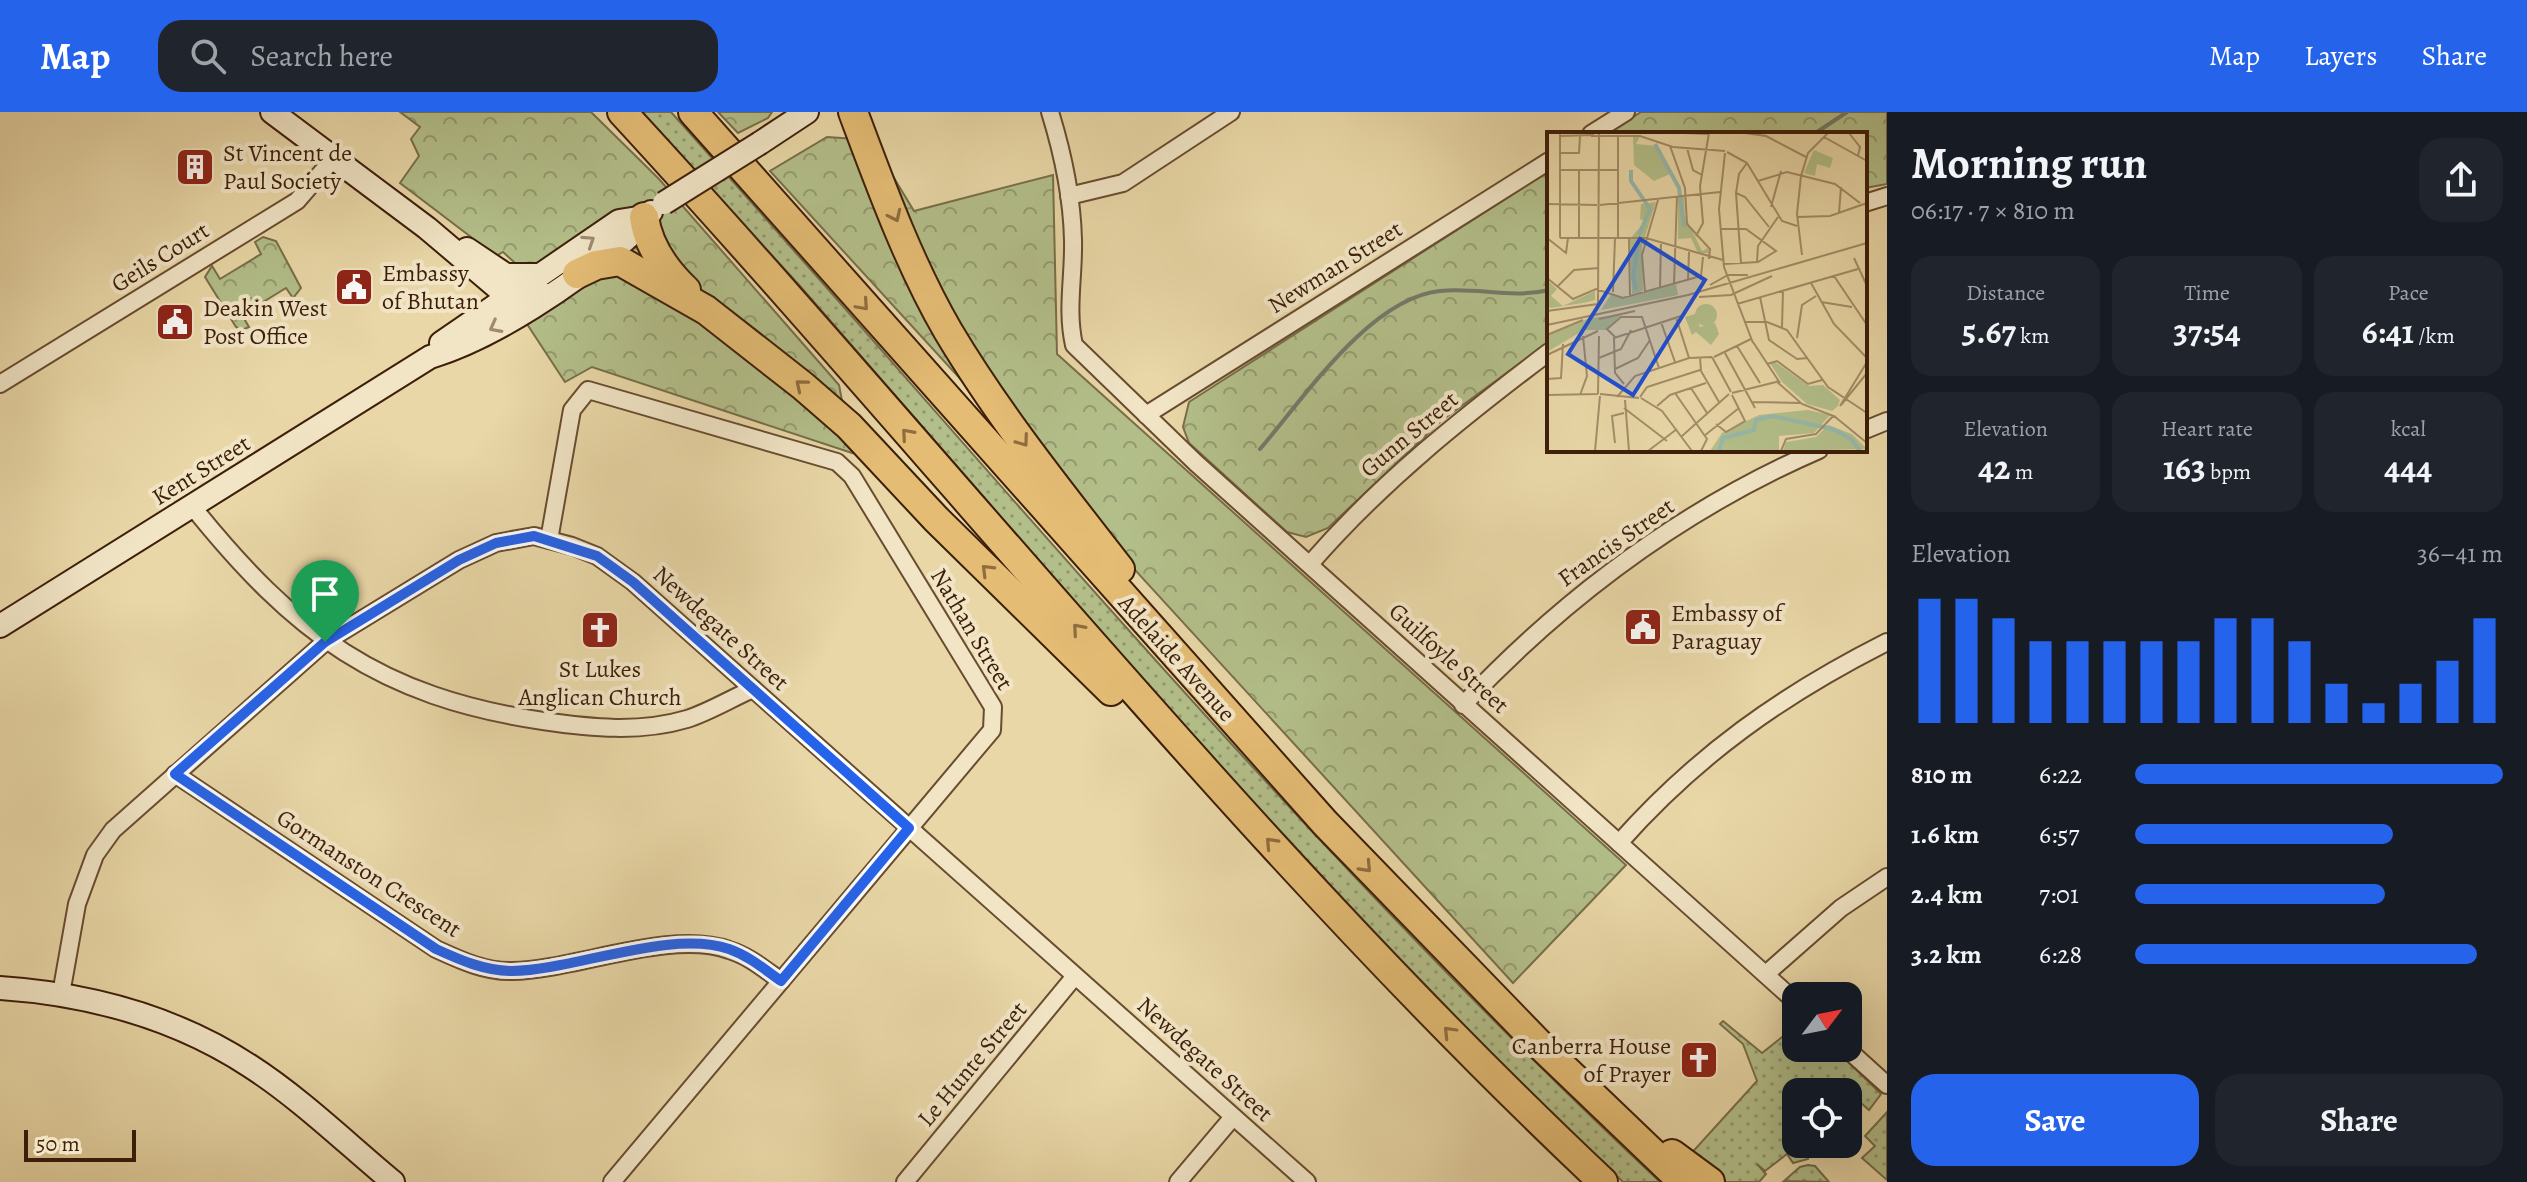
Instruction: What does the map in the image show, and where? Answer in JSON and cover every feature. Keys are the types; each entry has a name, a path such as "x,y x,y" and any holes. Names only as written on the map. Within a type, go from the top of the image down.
{"highway":[{"path":"608,112 682,178"},
{"path":"622,112 1246,817 1504,1088 1587,1182"},
{"name":"Adelaide Avenue","path":"693,112 1256,747 1393,896 1683,1182"},
{"path":"853,112 866,153 947,329 998,408 1060,492 1130,582 1221,687 1256,747"},
{"path":"654,210 650,242 665,267 706,310 849,426 936,519 1177,757 1246,817"},
{"path":"566,282 596,265 620,261 706,310"},
{"path":"1504,1088 1603,1182"},
{"path":"1594,1097 1710,1182"}],"main road":[{"path":"272,112 427,228 506,295 524,299 566,282"},
{"path":"760,143 785,112"},
{"name":"Kent Street","path":"430,357 441,343 506,295 619,221 654,210 807,112"},
{"name":"Kent Street","path":"0,626 430,357 448,351 513,317 629,237 654,210"},
{"path":"427,228 506,275 538,274"},
{"path":"0,988 61,994 151,1017 250,1066 393,1182"}],"street":[{"path":"1050,112 1069,196 1123,183 1231,112"},
{"path":"1594,132 1626,112"},
{"name":"Geils Court","path":"0,384 297,201 334,158"},
{"name":"Newman Street","path":"1146,415 1547,162"},
{"name":"Guilfoyle Street","path":"1069,196 1073,256 1069,323 1074,345 1146,415 1463,705 1782,989"},
{"path":"1867,202 1887,196"},
{"name":"Gunn Street","path":"1310,564 1356,511 1395,474 1547,354"},
{"name":"Nathan Street","path":"549,540 572,410 588,390 604,392 837,462 852,476 993,707 992,730 612,1182"},
{"path":"1867,429 1887,421"},
{"name":"Francis Street","path":"1463,705 1516,649 1608,571 1732,492 1815,452"},
{"path":"192,506 252,575 325,642 408,688 455,704 574,726 635,729 688,718 753,689"},
{"name":"Newdegate Street","path":"61,994 70,930 95,855 113,830 325,642 459,560 496,543 534,536 597,556 633,582 1307,1182"},
{"path":"1619,843 1709,752 1799,688 1887,642"},
{"name":"Gormanston Crescent","path":"175,774 436,949 473,965 509,971 538,969 698,943 728,949 756,962 781,981"},
{"path":"1766,974 1841,908 1887,877"},
{"name":"Le Hunte Street","path":"905,1182 1075,976"},
{"path":"1862,1062 1887,1085"},
{"path":"1178,1182 1233,1117"}],"green space":[{"path":"400,112 591,112 659,179 839,385 852,453 592,367 565,382 527,324 558,305 534,265 507,268 514,262 503,252 496,256 400,183 419,156 411,139 420,127"},
{"path":"641,112 671,112 1276,793 1529,1056 1660,1182 1623,1182 1481,1044 1343,902 1194,739 800,286"},
{"path":"718,112 772,112 768,118 738,133"},
{"path":"1641,112 1887,112 1887,184 1867,188 1867,132 1609,132"},
{"path":"827,137 871,140 914,211 1053,175 1057,354 1626,865 1513,983 770,171"},
{"path":"1547,172 1547,343 1441,421 1328,528 1306,537 1287,532 1189,443 1183,427 1189,402"},
{"path":"263,237 276,241 301,288 293,298 286,288 242,315 249,327 242,330 236,327 205,277 212,266 220,279 261,254 255,242"},
{"path":"1723,1021 1762,1053 1782,1037 1782,1062 1848,1062 1881,1094 1869,1110 1862,1104 1862,1078 1782,1078 1782,1158 1765,1171 1757,1164 1766,1174 1759,1182 1720,1182 1687,1158 1757,1081 1743,1044 1720,1024"},
{"path":"1887,1112 1887,1180 1862,1158 1875,1146 1865,1136"},
{"path":"1790,1158 1808,1158 1808,1159 1793,1163"},
{"path":"1815,1166 1829,1182 1784,1181 1800,1167"}],"waterway":[{"path":"1817,132 1847,112"},
{"path":"1260,449 1340,354 1389,311 1414,298 1440,291 1522,293 1547,290"}],"place":[{"name":"St Vincent de Paul Society","path":"195,167"},
{"name":"Embassy of Bhutan","path":"354,287"},
{"name":"Deakin West Post Office","path":"175,322"},
{"name":"Embassy of Paraguay","path":"1643,627"},
{"name":"St Lukes Anglican Church","path":"600,630"},
{"name":"Canberra House of Prayer","path":"1699,1060"}],"route":[{"path":"534,536 572,546 597,556 633,582 909,828 781,981 756,962 728,949 698,943 602,956 552,967 509,971 473,965 436,949 175,774 325,642 459,560 496,543 534,536"}]}
